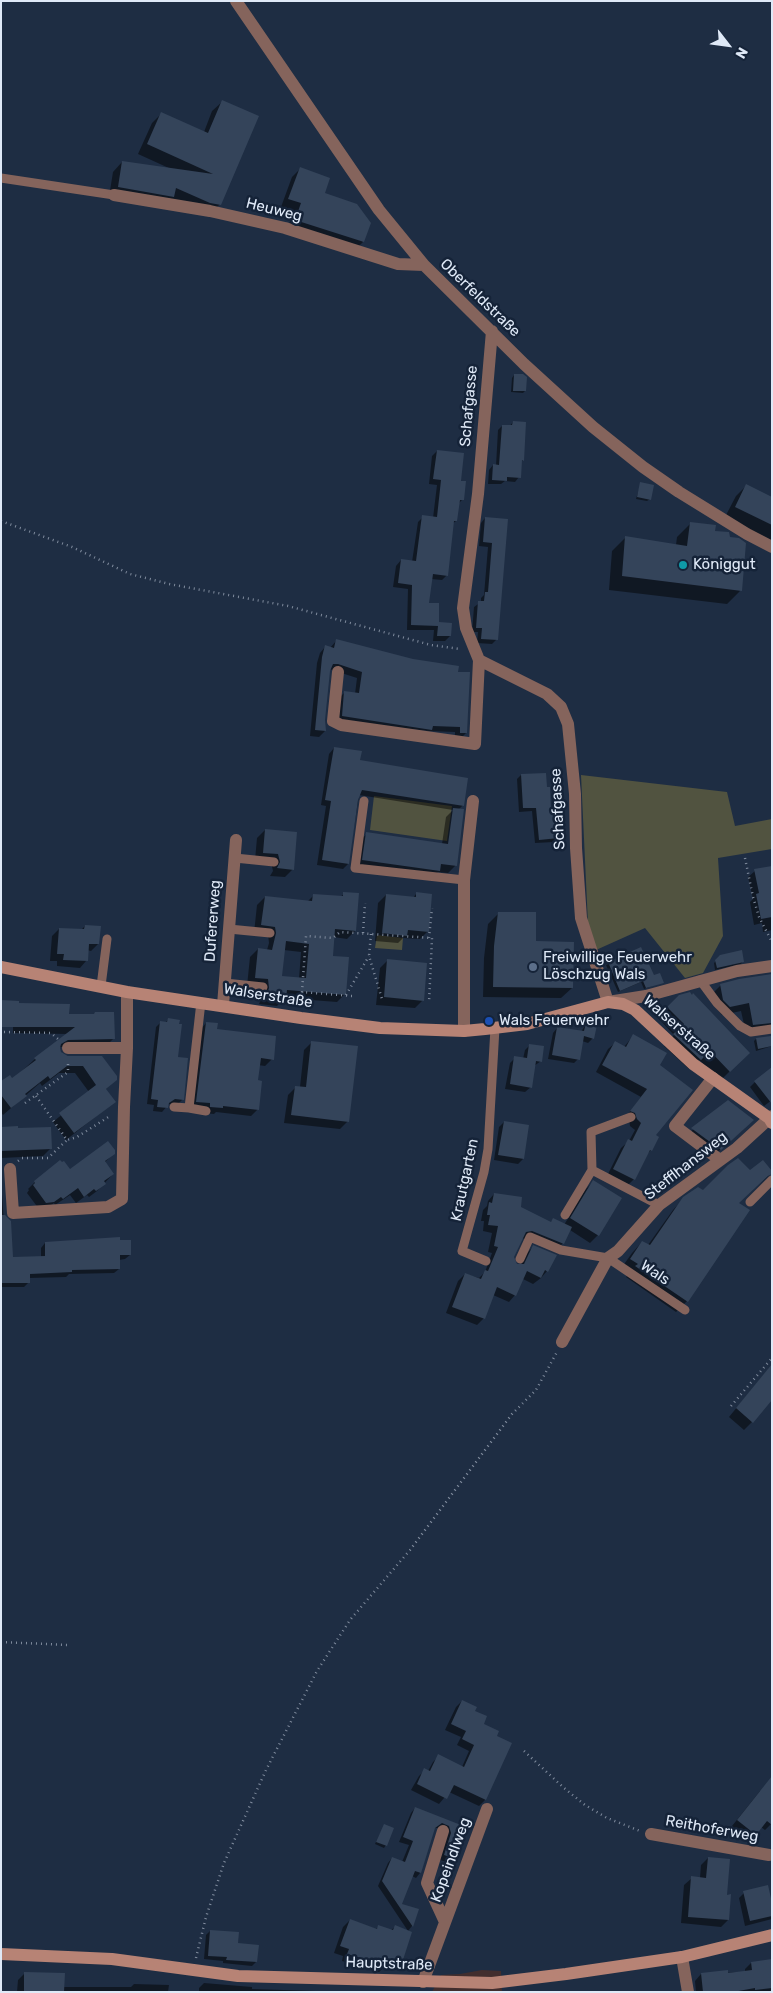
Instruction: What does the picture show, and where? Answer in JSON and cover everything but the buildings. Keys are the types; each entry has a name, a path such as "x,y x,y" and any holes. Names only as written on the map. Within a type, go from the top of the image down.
{"street":[{"name":"Oberfeldstraße","path":"236,1 379,210 424,265 524,364 593,427 643,467 772,548"},
{"name":"Heuweg","path":"114,195 210,211 286,228 398,264 424,265"},
{"name":"Schafgasse","path":"338,672 332,721 341,725 475,744 478,656 466,628 463,608 478,494 492,331"},
{"name":"Schafgasse","path":"478,656 547,694 561,707 568,724 575,794 576,848 581,918 608,1002"},
{"path":"464,1031 464,880 474,801"},
{"name":"Dufererweg","path":"223,1005 236,840"},
{"name":"Walserstraße","path":"1,966 127,992 380,1028 464,1031 495,1028 557,1017 608,1002 623,1004 636,1010 693,1064 771,1119"},
{"path":"608,1002 646,996 737,971 772,966"},
{"path":"10,1169 13,1213 108,1207 122,1199 124,1107 128,1048 127,992"},
{"path":"68,1048 128,1048"},
{"path":"713,1078 675,1126 720,1160"},
{"name":"Stefflhansweg","path":"562,1342 608,1258 618,1252 659,1205 737,1148 771,1119"},
{"name":"Kopeindlweg","path":"423,1982 487,1809"},
{"name":"Kopeindlweg","path":"443,1831 427,1883 445,1922"},
{"name":"Reithoferweg","path":"651,1834 771,1853"},
{"name":"Hauptstraße","path":"1,1954 112,1958 238,1976 423,1982 492,1987 682,1957 772,1935"},
{"path":"682,1957 688,1992"},
{"path":"410,1992 423,1982"}],"lane":[{"path":"1,178 114,195"},
{"path":"364,801 355,868 464,880"},
{"path":"234,858 274,862"},
{"path":"229,929 270,933"},
{"path":"101,986 107,939"},
{"path":"700,980 717,1003 740,1026 751,1032 772,1029"},
{"path":"225,983 264,988"},
{"path":"188,1108 201,1002"},
{"name":"Krautgarten","path":"486,1261 462,1250 484,1172 488,1149 495,1028"},
{"path":"174,1107 206,1111"},
{"path":"565,1215 592,1170 590,1132 631,1117"},
{"path":"592,1170 659,1205"},
{"path":"750,1202 772,1180"},
{"path":"520,1259 530,1237 561,1250 608,1258"},
{"name":"Wals","path":"608,1258 686,1310"}],"path":[{"path":"1,521 72,547 130,574 169,584 305,610 478,656"},
{"path":"745,858 759,917 772,942"},
{"path":"363,933 365,903"},
{"path":"429,1003 432,908"},
{"path":"352,996 302,992 306,936 333,938 340,932 430,938"},
{"path":"371,934 369,956 382,999"},
{"path":"345,996 369,956"},
{"path":"4,1032 51,1033 68,1048 68,1072 25,1103"},
{"path":"36,1096 67,1140"},
{"path":"10,1169 22,1158 48,1158 67,1140 77,1137 124,1107"},
{"path":"194,1970 206,1916 224,1863 266,1770 317,1671 350,1620 410,1550 512,1414 536,1390 562,1342"},
{"path":"730,1406 772,1358"},
{"path":"1,1642 68,1645"},
{"path":"524,1751 585,1805 607,1818 651,1834"}],"shaded area":[{"path":"482,1970 501,1971 502,1992 432,1992 441,1975"}],"green space":[{"path":"581,775 727,792 735,826 772,819 772,849 718,858 723,936 703,973 685,978 645,928 596,950 588,924"},
{"path":"374,796 452,806 447,841 370,830"},
{"path":"377,935 403,938 402,950 375,948"}],"place":[{"name":"Königgut","path":"683,565"},
{"name":"Freiwillige Feuerwehr Löschzug Wals","path":"533,967"},
{"name":"Wals Feuerwehr","path":"489,1021"}]}
